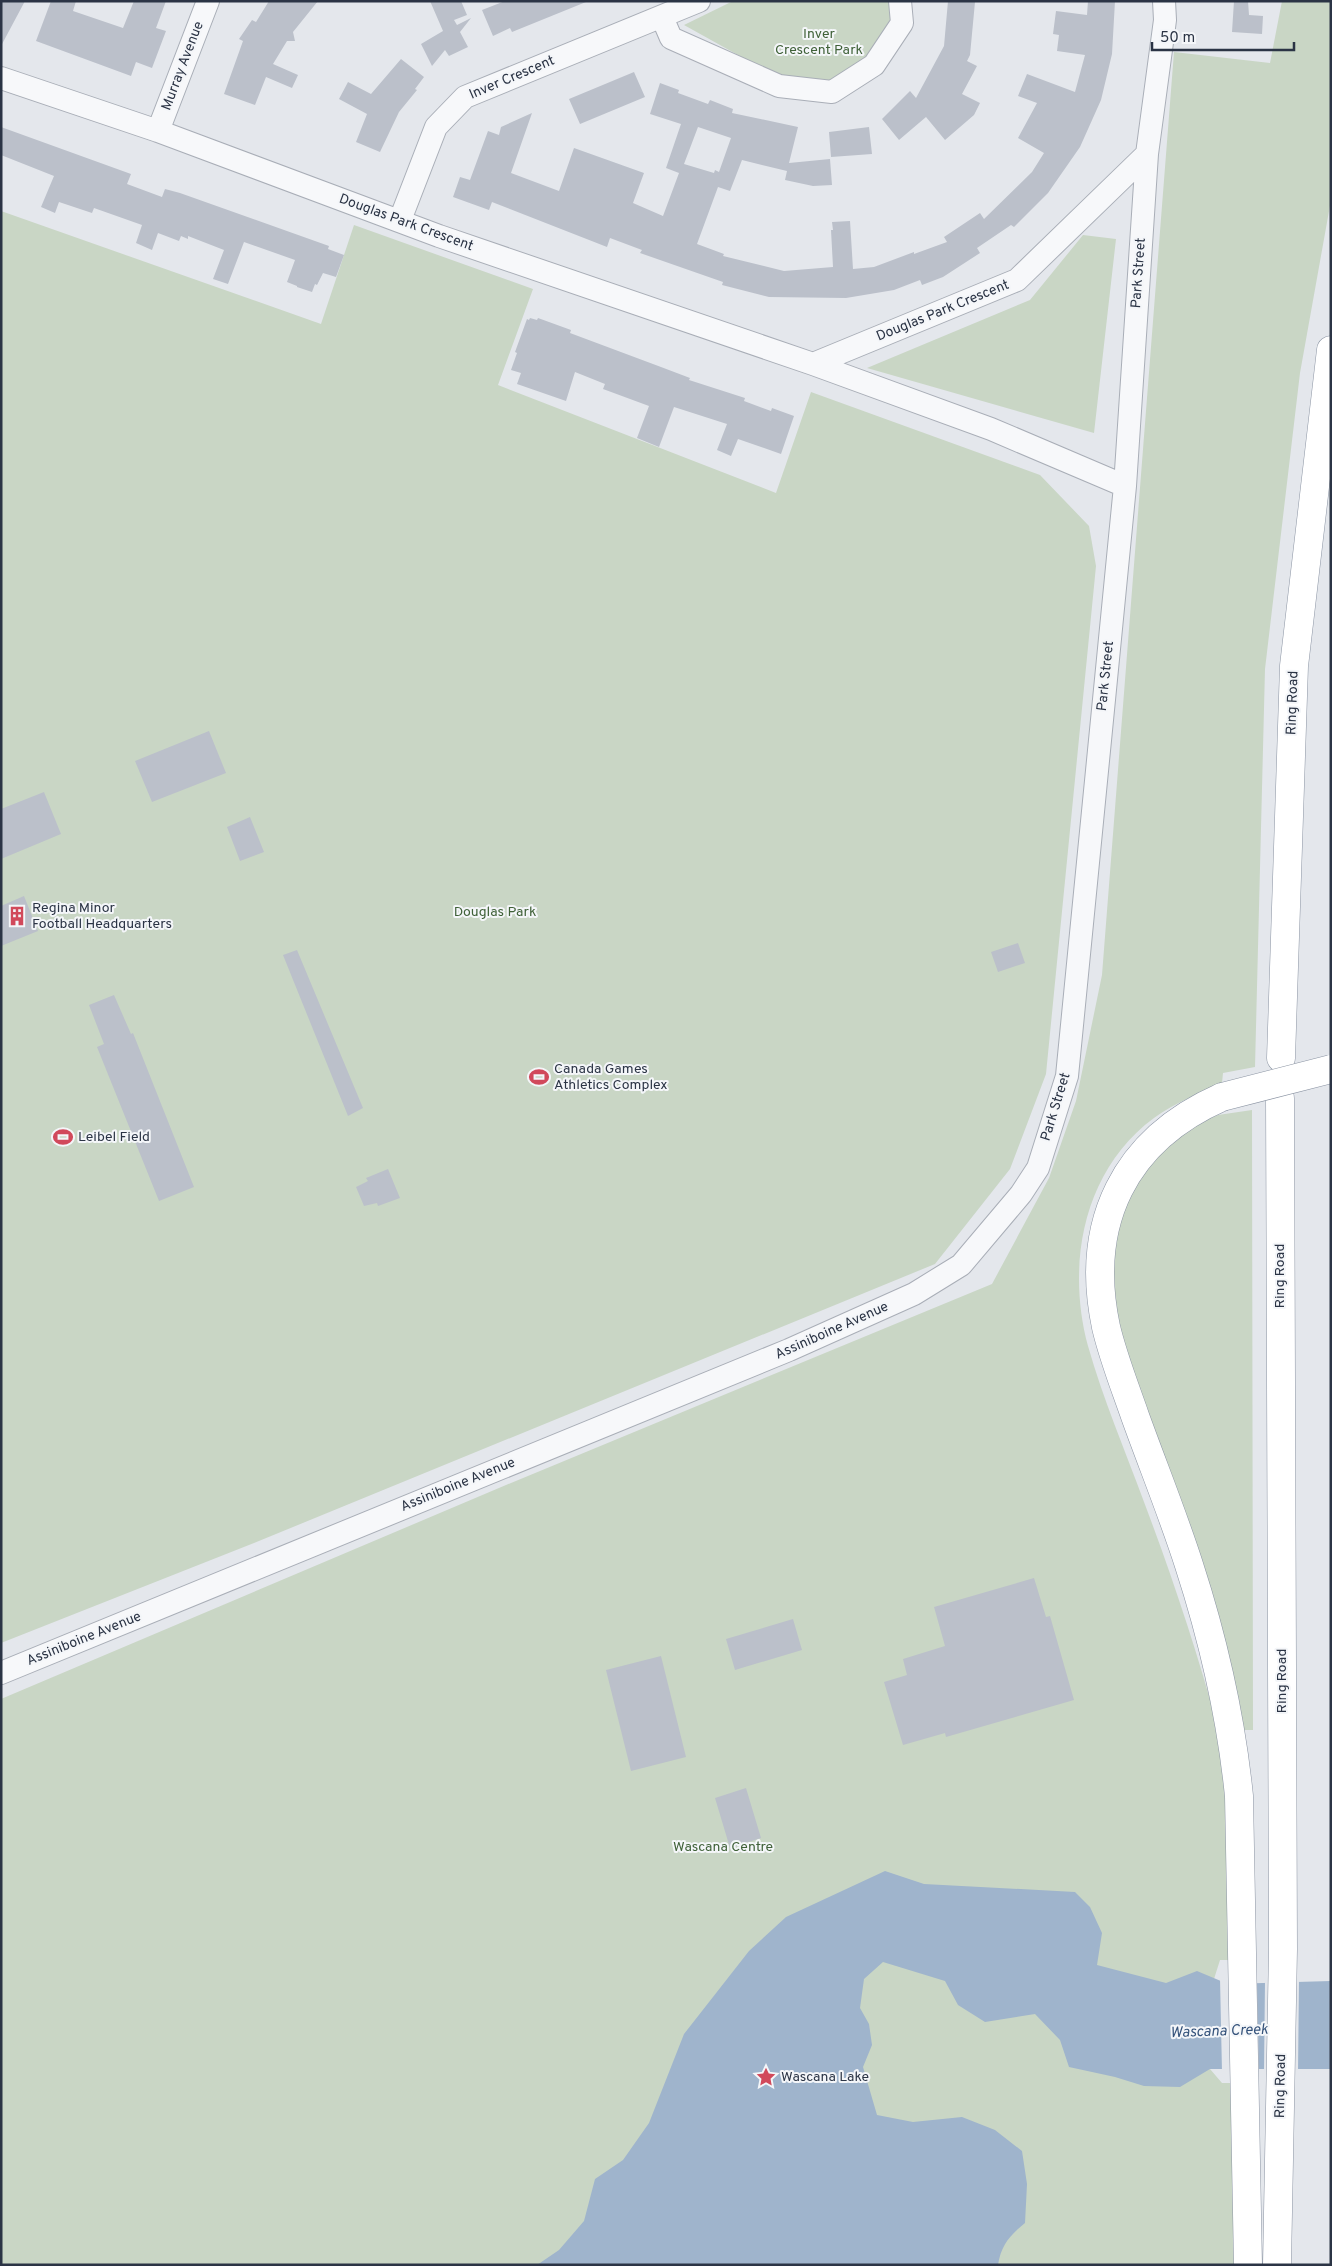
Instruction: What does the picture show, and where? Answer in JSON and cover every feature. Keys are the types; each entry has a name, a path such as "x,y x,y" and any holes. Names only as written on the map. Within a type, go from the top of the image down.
{"highway":[{"name":"Ring Road","path":"1282,1058 1294,666 1331,350"},
{"path":"1248,2265 1240,1796 1233,1738 1221,1678 1189,1566 1112,1346 1103,1302 1100,1262 1111,1209 1119,1186 1133,1164 1152,1142 1177,1121 1200,1107 1222,1097 1331,1069"},
{"name":"Ring Road","path":"1276,2265 1283,1949 1280,1098"}],"street":[{"name":"Murray Avenue","path":"158,131 208,1"},
{"name":"Inver Crescent","path":"400,220 436,127 465,97 506,78 699,1"},
{"path":"662,17 672,38 779,86 832,92 874,65 902,23 900,1"},
{"name":"Park Street","path":"914,1294 961,1265 1020,1194 1038,1168 1067,1076 1125,486 1147,154 1165,20 1164,1"},
{"name":"Douglas Park Crescent","path":"1,78 158,131 400,220 448,240 813,364 990,429 1125,486"},
{"name":"Douglas Park Crescent","path":"813,364 1017,280 1147,154"},
{"name":"Assiniboine Avenue","path":"1,1673 435,1494 726,1377 914,1294"}],"green space":[{"name":"Inver Crescent Park","path":"733,1 890,1 891,18 867,60 831,85 781,79 684,25"},
{"name":"Wascana Centre","path":"1282,1 1331,1 1331,200 1300,373 1265,669 1255,1067 1223,1073 1222,1083 1162,1113 1130,1139 1111,1164 1096,1192 1086,1221 1080,1252 1079,1284 1082,1315 1094,1366 1174,1586 1202,1671 1219,1734 1228,1826 1233,1960 1220,1960 1214,1979 1210,2069 1222,2083 1233,2083 1234,2265 1,2265 1,1699 506,1485 992,1284 1049,1178 1076,1101 1102,975 1174,52 1270,63"},
{"name":"Douglas Park","path":"1,211 321,324 354,225 533,289 498,385 776,493 811,392 1040,475 1089,526 1096,566 1046,1074 1010,1169 935,1264 254,1543 1,1643"},
{"path":"1083,235 1116,239 1094,433 867,368 1030,300"},
{"path":"1252,1110 1253,1730 1237,1730 1111,1306 1110,1254 1119,1208 1140,1171 1196,1124 1218,1115"}],"water":[{"name":"Wascana Lake","path":"885,1871 924,1884 1075,1892 1090,1907 1102,1933 1097,1965 1166,1983 1197,1971 1228,1984 1331,1981 1331,2069 1210,2069 1180,2087 1144,2086 1115,2077 1069,2067 1060,2040 1035,2014 985,2022 958,2005 945,1981 883,1962 864,1979 860,2008 869,2024 872,2045 863,2067 877,2115 913,2122 962,2117 995,2130 1022,2151 1027,2184 1025,2223 1007,2241 1001,2252 998,2265 537,2265 559,2250 584,2221 595,2179 623,2160 649,2123 684,2034 749,1951 786,1917"}],"pier":[{"path":"1220,1978 1228,1982 1257,1981 1259,2072 1222,2072"},
{"path":"1299,1980 1298,2072 1264,2072 1265,1981"}],"building":[{"path":"1,1 25,1 1,46"},
{"path":"51,1 76,1 73,11 123,28 134,1 166,1 156,28 166,31 152,68 136,62 131,76 36,41"},
{"path":"269,1 318,1 293,32 295,41 287,41 273,64 298,75 292,88 266,77 255,105 224,94 243,41 239,39 252,20 256,22"},
{"path":"430,1 461,1 467,15 454,20 457,25 471,18 460,32 468,47 449,56 445,50 432,66 421,44 443,31"},
{"path":"505,1 586,2 512,32 510,28 493,36 482,10"},
{"path":"948,1 975,2 970,55 967,61 977,66 962,94 980,103 974,115 945,140 926,117 899,140 882,119 910,91 916,98 944,46"},
{"path":"1088,1 1115,1 1112,54 1101,100 1080,147 1048,193 1014,227 1011,225 977,248 980,253 943,277 922,285 920,280 894,290 846,298 769,297 722,285 723,282 640,253 642,250 610,238 607,247 492,202 489,210 453,197 460,177 470,180 488,131 499,135 501,127 532,113 511,173 559,191 574,148 644,173 633,203 663,216 679,173 666,168 681,124 650,114 660,83 679,90 678,93 708,104 710,100 733,109 732,113 798,127 789,163 830,159 832,185 813,186 785,180 787,171 742,160 730,191 718,187 697,244 724,254 723,256 784,271 833,267 832,222 850,221 853,269 874,267 947,242 944,237 980,213 984,219 1032,172 1044,153 1018,138 1037,103 1018,96 1027,74 1075,92 1085,55 1057,51 1059,35 1053,34 1056,11 1087,15","holes":["698,127 731,138 719,172 715,170 714,173 684,164"]},
{"path":"1234,1 1248,1 1249,15 1263,16 1262,34 1232,32"},
{"path":"401,59 424,77 415,89 417,90 399,112 380,152 356,142 367,114 339,99 348,82 371,94"},
{"path":"634,72 645,97 580,124 569,99"},
{"path":"1,127 131,174 127,184 162,197 165,189 180,193 329,246 328,249 344,255 336,277 323,273 312,292 297,287 287,282 295,260 244,242 228,284 213,279 224,250 188,236 188,239 181,236 179,241 158,233 152,250 136,243 142,225 94,208 92,213 59,202 55,213 41,207 54,176 1,155"},
{"path":"869,127 872,154 831,157 829,132"},
{"path":"530,318 537,320 538,318 571,330 570,333 690,378 689,380 745,398 744,401 771,411 772,408 794,416 781,454 738,439 731,456 717,450 727,424 674,407 659,447 637,438 649,406 603,389 605,384 575,372 566,401 517,384 521,373 511,370 517,353 515,352 527,319 529,320"},
{"path":"209,731 226,773 152,802 135,761"},
{"path":"44,792 61,834 1,859 1,809"},
{"path":"250,817 264,852 240,861 227,827"},
{"name":"Regina Minor Football Headquarters","path":"24,896 38,931 1,946 1,906"},
{"path":"1018,943 1025,963 998,972 991,952"},
{"path":"297,950 363,1108 348,1116 283,955"},
{"path":"114,995 131,1034 133,1033 194,1187 159,1201 97,1047 104,1044 89,1005"},
{"path":"388,1169 400,1198 378,1206 377,1203 364,1206 356,1187 368,1181 366,1178"},
{"path":"1034,1578 1046,1617 1050,1616 1074,1700 946,1737 945,1733 903,1745 884,1682 907,1675 903,1659 945,1646 934,1607"},
{"path":"793,1619 802,1650 735,1670 726,1639"},
{"path":"661,1656 686,1757 631,1771 606,1670"},
{"path":"746,1788 761,1838 730,1848 715,1798"}],"place":[{"name":"Regina Minor Football Headquarters","path":"17,916"},
{"name":"Canada Games Athletics Complex","path":"539,1077"},
{"name":"Leibel Field","path":"63,1137"},
{"name":"Wascana Lake","path":"766,2077"}],"water label":[{"name":"Wascana Creek","path":"1219,2032"}]}
